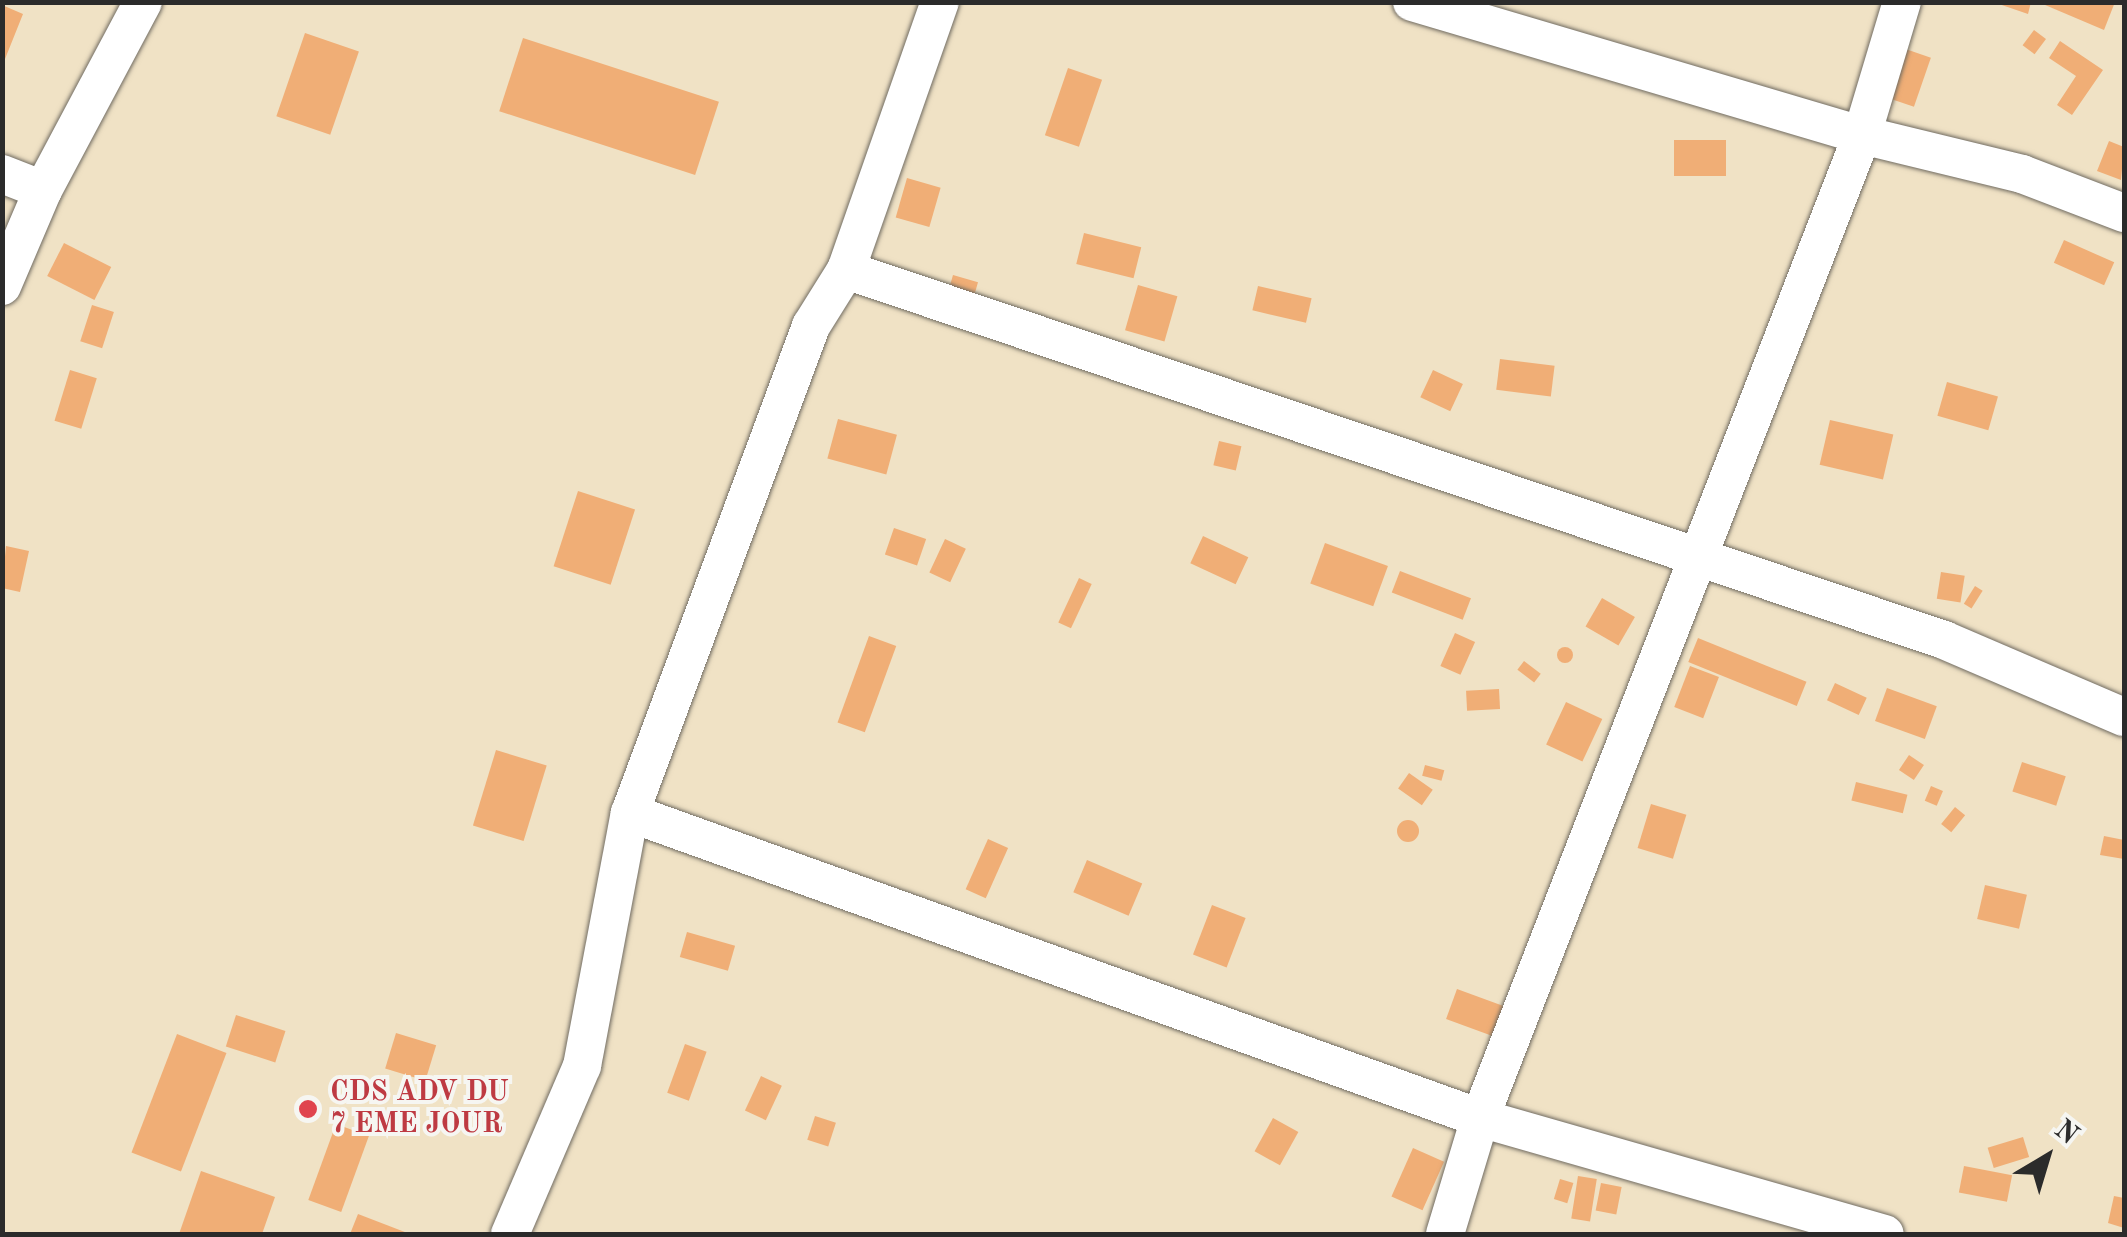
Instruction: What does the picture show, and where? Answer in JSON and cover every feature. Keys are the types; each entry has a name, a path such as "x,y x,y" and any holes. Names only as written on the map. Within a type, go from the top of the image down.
{"street":[{"path":"2,286 43,190 144,2"},
{"path":"510,1234 582,1066 630,812 810,326 846,270 940,2"},
{"path":"1412,2 1862,135 2022,174 2124,213"},
{"path":"1445,1234 1480,1118 1694,556 1862,135 1902,2"},
{"path":"2,174 43,190"},
{"path":"846,270 1944,640 2124,717"},
{"path":"630,812 1480,1118 1885,1234"}],"building":[{"path":"1993,2 2031,2 2028,14"},
{"path":"2038,2 2115,2 2104,30"},
{"path":"2,5 23,14 3,64 2,64"},
{"path":"2034,30 2046,39 2035,54 2023,45"},
{"path":"305,33 359,52 330,135 276,116"},
{"path":"523,38 719,102 695,175 499,111"},
{"path":"2060,41 2103,70 2072,115 2057,105 2076,76 2049,58"},
{"path":"1894,45 1931,58 1914,107 1877,94"},
{"path":"1068,68 1102,80 1079,147 1045,135"},
{"path":"1674,140 1726,140 1726,176 1674,176"},
{"path":"2109,141 2124,147 2121,180 2097,171"},
{"path":"907,178 941,188 929,227 896,217"},
{"path":"1084,233 1141,247 1134,278 1076,264"},
{"path":"2064,240 2114,262 2104,285 2054,263"},
{"path":"64,243 111,267 94,300 47,276"},
{"path":"953,275 978,282 973,300 948,293"},
{"path":"1138,285 1177,296 1164,341 1125,330"},
{"path":"1258,286 1312,298 1306,323 1252,310"},
{"path":"92,305 114,312 102,348 80,341"},
{"path":"1500,359 1555,366 1551,396 1496,390"},
{"path":"70,370 97,378 81,429 55,421"},
{"path":"1433,370 1463,384 1450,411 1420,397"},
{"path":"1947,382 1998,397 1988,430 1937,416"},
{"path":"838,419 897,435 886,474 827,459"},
{"path":"1830,420 1893,435 1883,479 1820,465"},
{"path":"1219,441 1241,446 1236,471 1213,465"},
{"path":"578,491 635,510 611,585 554,566"},
{"path":"894,528 926,539 917,566 885,554"},
{"path":"1203,536 1248,557 1236,584 1190,563"},
{"path":"945,539 966,549 950,582 929,573"},
{"path":"1325,543 1388,566 1373,606 1310,583"},
{"path":"6,546 29,551 20,592 2,588"},
{"path":"1400,571 1471,598 1463,620 1392,592"},
{"path":"1941,572 1965,576 1960,602 1937,599"},
{"path":"1079,578 1092,584 1071,628 1058,622"},
{"path":"1975,586 1983,591 1972,609 1964,604"},
{"path":"1602,598 1635,617 1618,646 1586,627"},
{"path":"1455,633 1475,642 1460,675 1440,666"},
{"path":"869,636 896,646 865,732 838,722"},
{"path":"1698,638 1806,682 1797,706 1688,662"},
{"path":"1565,647 1573,655 1565,663 1557,655"},
{"path":"1524,661 1541,674 1534,682 1517,670"},
{"path":"1690,666 1719,677 1703,718 1674,707"},
{"path":"1835,683 1867,698 1859,715 1827,700"},
{"path":"1887,688 1937,706 1925,739 1875,721"},
{"path":"1499,689 1500,709 1467,711 1466,691"},
{"path":"1566,702 1602,719 1582,762 1546,745"},
{"path":"496,750 547,765 524,841 473,826"},
{"path":"1909,755 1924,765 1914,780 1899,770"},
{"path":"2022,762 2066,776 2056,806 2012,791"},
{"path":"1425,765 1444,770 1441,781 1422,776"},
{"path":"1409,773 1433,790 1422,805 1398,789"},
{"path":"1856,782 1907,795 1903,813 1851,800"},
{"path":"1931,786 1943,791 1937,806 1925,801"},
{"path":"1651,804 1686,815 1673,859 1638,848"},
{"path":"1955,807 1965,815 1951,832 1941,824"},
{"path":"1408,820 1416,823 1416,839 1408,842 1400,839 1397,831 1400,823"},
{"path":"2104,836 2124,840 2124,859 2100,855"},
{"path":"988,839 1008,848 986,898 966,889"},
{"path":"1087,860 1142,883 1129,916 1073,892"},
{"path":"1985,885 2027,895 2019,929 1977,919"},
{"path":"1212,905 1246,918 1227,967 1193,954"},
{"path":"687,932 735,946 728,971 680,957"},
{"path":"1457,989 1507,1007 1496,1037 1446,1019"},
{"path":"236,1015 285,1031 275,1062 226,1046"},
{"path":"396,1033 436,1045 425,1081 385,1068"},
{"path":"177,1034 226,1053 181,1172 131,1153"},
{"path":"685,1044 707,1052 689,1101 667,1093"},
{"path":"761,1076 782,1086 766,1120 745,1110"},
{"path":"815,1116 836,1123 828,1147 807,1140"},
{"path":"1273,1118 1298,1132 1280,1165 1255,1151"},
{"path":"336,1124 369,1136 341,1212 308,1200"},
{"path":"2023,1137 2029,1157 1994,1168 1988,1148"},
{"path":"1413,1148 1444,1162 1423,1210 1391,1196"},
{"path":"1964,1166 2012,1175 2007,1202 1959,1193"},
{"path":"201,1171 275,1197 262,1234 179,1234"},
{"path":"1578,1176 1597,1179 1590,1221 1571,1218"},
{"path":"1560,1179 1573,1183 1567,1203 1554,1199"},
{"path":"1601,1183 1622,1187 1616,1214 1596,1210"},
{"path":"2114,1196 2124,1198 2124,1228 2108,1223"},
{"path":"358,1214 410,1234 350,1234"}],"place":[{"name":"CDS ADV DU 7 EME JOUR","path":"308,1109"}]}
